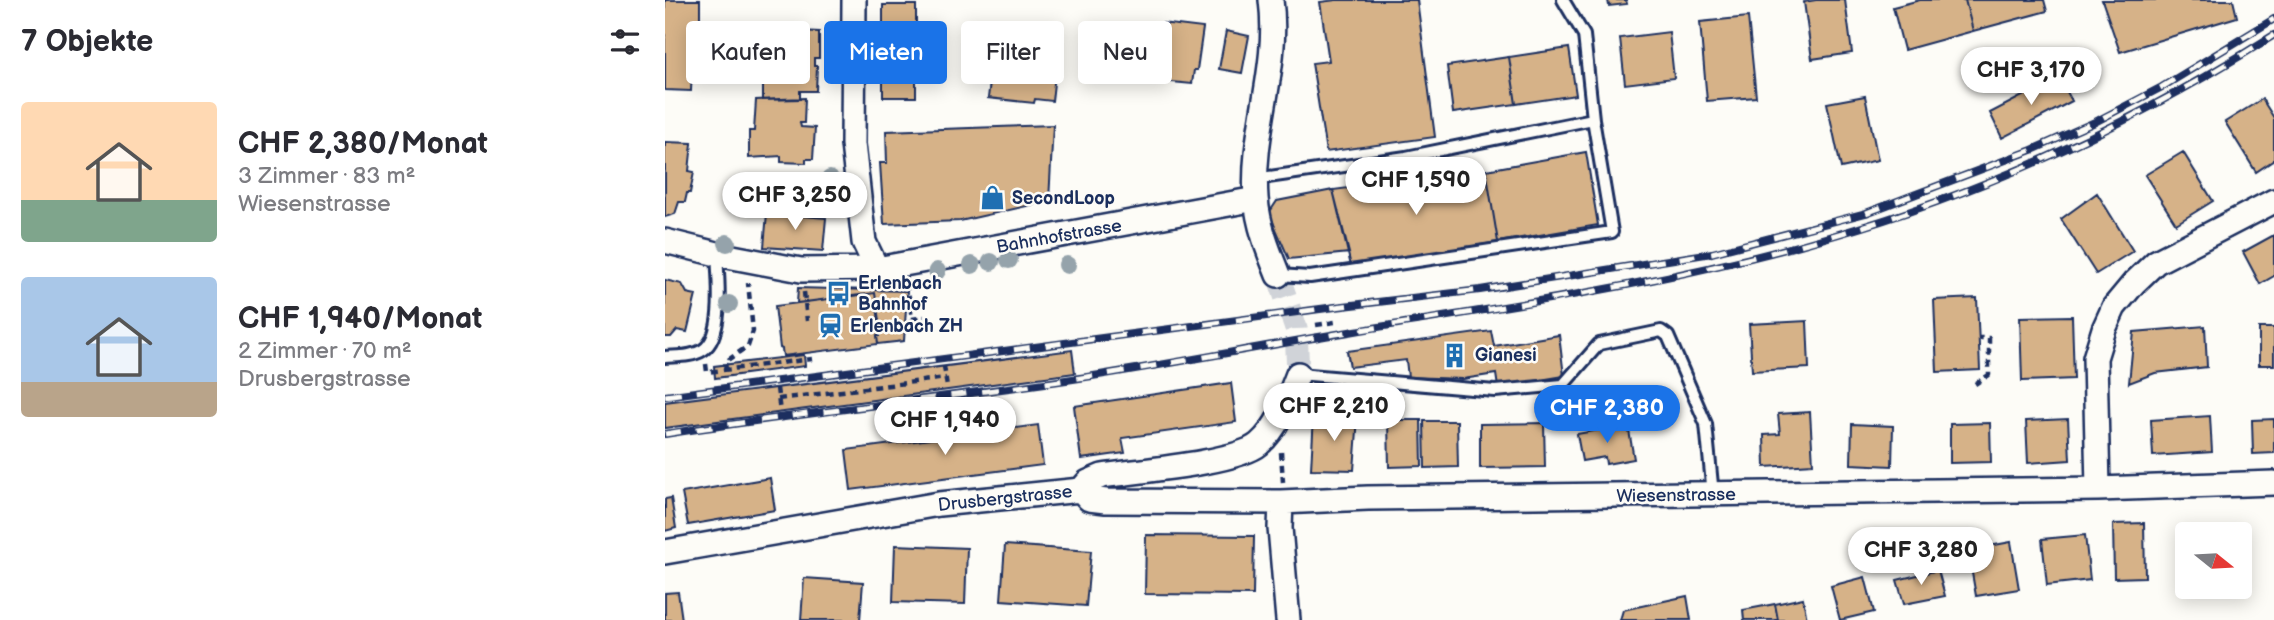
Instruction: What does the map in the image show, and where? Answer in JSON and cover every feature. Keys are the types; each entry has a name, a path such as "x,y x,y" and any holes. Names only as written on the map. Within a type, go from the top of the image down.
{"street":[{"path":"853,0 853,144 864,242 877,269"},
{"path":"1271,0 1273,52 1257,151 1255,189 1261,231 1277,275"},
{"name":"Bahnhofstrasse","path":"665,241 801,270 877,269 1255,189"},
{"path":"2098,489 2095,358 2114,307 2156,262 2274,201"},
{"name":"Drusbergstrasse","path":"665,552 939,504 1081,490 1088,482 1102,476 1231,457 1259,445 1289,400 1298,374"},
{"name":"Wiesenstrasse","path":"1081,490 1089,499 1106,501 1281,502 1368,498 2098,489 2274,483"},
{"path":"1281,502 1280,528 1289,620"}],"lane":[{"path":"1277,275 1321,275 1612,232 1593,119 1584,35 1563,0"},
{"path":"1255,189 1593,119"},
{"path":"665,357 695,353 710,344 718,314 717,254"},
{"path":"1298,374 1495,391 1563,385 1599,344 1661,331 1668,336 1706,424 1713,495"}],"path":[{"path":"726,370 725,362 748,346 753,331 746,260"},
{"path":"904,264 912,319 924,317"},
{"path":"805,310 807,321"},
{"path":"1317,325 1335,322"},
{"path":"1975,384 1989,375 1989,338 1979,338"},
{"path":"707,372 812,359"},
{"path":"944,366 947,387"},
{"path":"778,399 946,378"},
{"path":"776,388 780,412"},
{"path":"1281,449 1283,478"}],"building":[{"path":"665,0 700,0 700,21 686,21 686,84 691,84 691,91 665,90"},
{"path":"1417,0 1435,137 1326,152 1312,63 1329,61 1320,2"},
{"path":"1608,0 1626,0 1627,4 1609,6"},
{"path":"1845,0 1852,53 1812,59 1804,2"},
{"path":"1920,0 1965,0 1973,31 1904,50 1893,7"},
{"path":"1965,0 2044,0 2047,11 1973,31"},
{"path":"2102,0 2233,0 2237,17 2120,52"},
{"path":"883,5 916,5 916,21 883,21"},
{"path":"1748,17 1756,97 1707,101 1700,22"},
{"path":"1172,24 1203,28 1197,70 1194,70 1192,84 1172,82"},
{"path":"1226,31 1249,36 1242,73 1219,69"},
{"path":"810,32 819,32 819,58 814,58 814,66 817,66 816,91 800,91 800,99 763,100 763,84 810,84"},
{"path":"1669,32 1674,78 1625,84 1620,38"},
{"path":"1569,48 1576,95 1516,104 1509,57"},
{"path":"1509,57 1516,104 1453,113 1447,66"},
{"path":"2059,77 2072,101 2002,138 1990,113"},
{"path":"883,84 916,84 916,97 883,97"},
{"path":"990,84 1054,84 1052,101 1035,99 1034,103 988,98"},
{"path":"1865,96 1878,160 1841,168 1827,103"},
{"path":"805,98 804,123 800,123 801,127 815,128 813,159 806,159 806,163 781,162 781,156 749,158 749,131 754,131 756,100"},
{"path":"2262,99 2274,118 2274,160 2256,172 2225,122"},
{"path":"1053,125 1049,201 960,221 884,224 880,163 887,163 886,131"},
{"path":"665,142 692,143 689,171 694,172 690,193 687,193 685,202 679,202 675,214 665,217"},
{"path":"1586,152 1598,225 1498,242 1486,170"},
{"path":"2183,152 2213,201 2176,224 2145,175"},
{"path":"1486,170 1498,242 1351,266 1333,190"},
{"path":"1333,190 1349,253 1289,259 1269,213 1277,201"},
{"path":"2097,193 2133,251 2096,274 2061,219"},
{"path":"767,213 826,218 823,251 764,247"},
{"path":"2274,235 2274,276 2260,284 2243,252"},
{"path":"665,280 682,284 687,293 696,295 687,332 677,330 671,337 665,337"},
{"path":"798,288 907,291 904,341 878,344 880,328 875,293 797,303"},
{"path":"875,293 880,328 878,344 783,356 775,306"},
{"path":"1977,298 1980,370 1937,372 1934,300"},
{"path":"2072,316 2074,379 2022,381 2020,317"},
{"path":"1807,321 1809,368 1752,371 1749,324"},
{"path":"2205,326 2207,367 2155,373 2129,383 2134,332"},
{"path":"2259,328 2274,328 2274,365 2259,365"},
{"name":"Gianesi","path":"1491,331 1494,346 1559,335 1564,376 1498,387 1496,374 1463,379 1408,377 1406,360 1350,367 1347,351"},
{"path":"1072,350 1075,373 665,428 665,402"},
{"path":"804,355 805,366 715,378 714,366"},
{"path":"1231,383 1236,422 1122,438 1125,453 1081,459 1074,406"},
{"path":"1810,412 1813,464 1765,467 1764,435 1780,434 1778,414"},
{"path":"1314,415 1358,417 1354,470 1311,469"},
{"path":"2210,416 2212,452 2153,456 2151,420"},
{"path":"2068,419 2070,460 2028,463 2026,421"},
{"path":"2274,419 2274,453 2253,454 2252,420"},
{"path":"1388,420 1421,420 1422,466 1389,467"},
{"path":"1424,421 1457,421 1458,467 1425,468"},
{"path":"1544,423 1545,467 1480,468 1480,424"},
{"path":"1990,423 1991,462 1950,463 1950,424"},
{"path":"1852,424 1893,426 1892,466 1851,464"},
{"path":"1038,425 1043,465 851,490 846,450"},
{"path":"1628,425 1634,459 1606,464 1605,457 1582,461 1577,434"},
{"path":"770,478 775,510 688,525 682,493"},
{"path":"671,498 676,528 665,531 665,499"},
{"path":"2144,523 2145,577 2114,578 2113,524"},
{"path":"1146,535 1254,536 1253,595 1145,594"},
{"path":"2085,535 2090,580 2047,585 2042,539"},
{"path":"2011,542 2019,589 1976,596 1968,550"},
{"path":"895,545 967,548 965,604 893,602"},
{"path":"1005,545 1091,551 1086,606 1001,600"},
{"path":"1938,570 1945,596 1904,604 1897,580"},
{"path":"1865,577 1874,612 1840,620 1831,586"},
{"path":"804,578 863,582 860,620 801,620"},
{"path":"678,592 682,620 665,620 665,593"},
{"path":"1687,596 1691,620 1620,620 1623,610"},
{"path":"1803,598 1807,620 1778,620 1775,604"},
{"path":"1775,604 1778,620 1744,620 1743,610"}],"tunnel":[{"path":"1278,275 1296,328 1298,374"}],"railway":[{"path":"665,396 1480,290 1712,253 1866,213 2032,150 2095,122 2162,87 2274,19"},
{"path":"665,434 1108,374 1595,291 1714,267 1890,218 2004,176 2169,97 2274,35"}],"place":[{"name":"SecondLoop","path":"992,198"},
{"name":"Erlenbach Bahnhof","path":"838,293"},
{"name":"Erlenbach ZH","path":"830,326"},
{"name":"Gianesi","path":"1455,355"}]}
